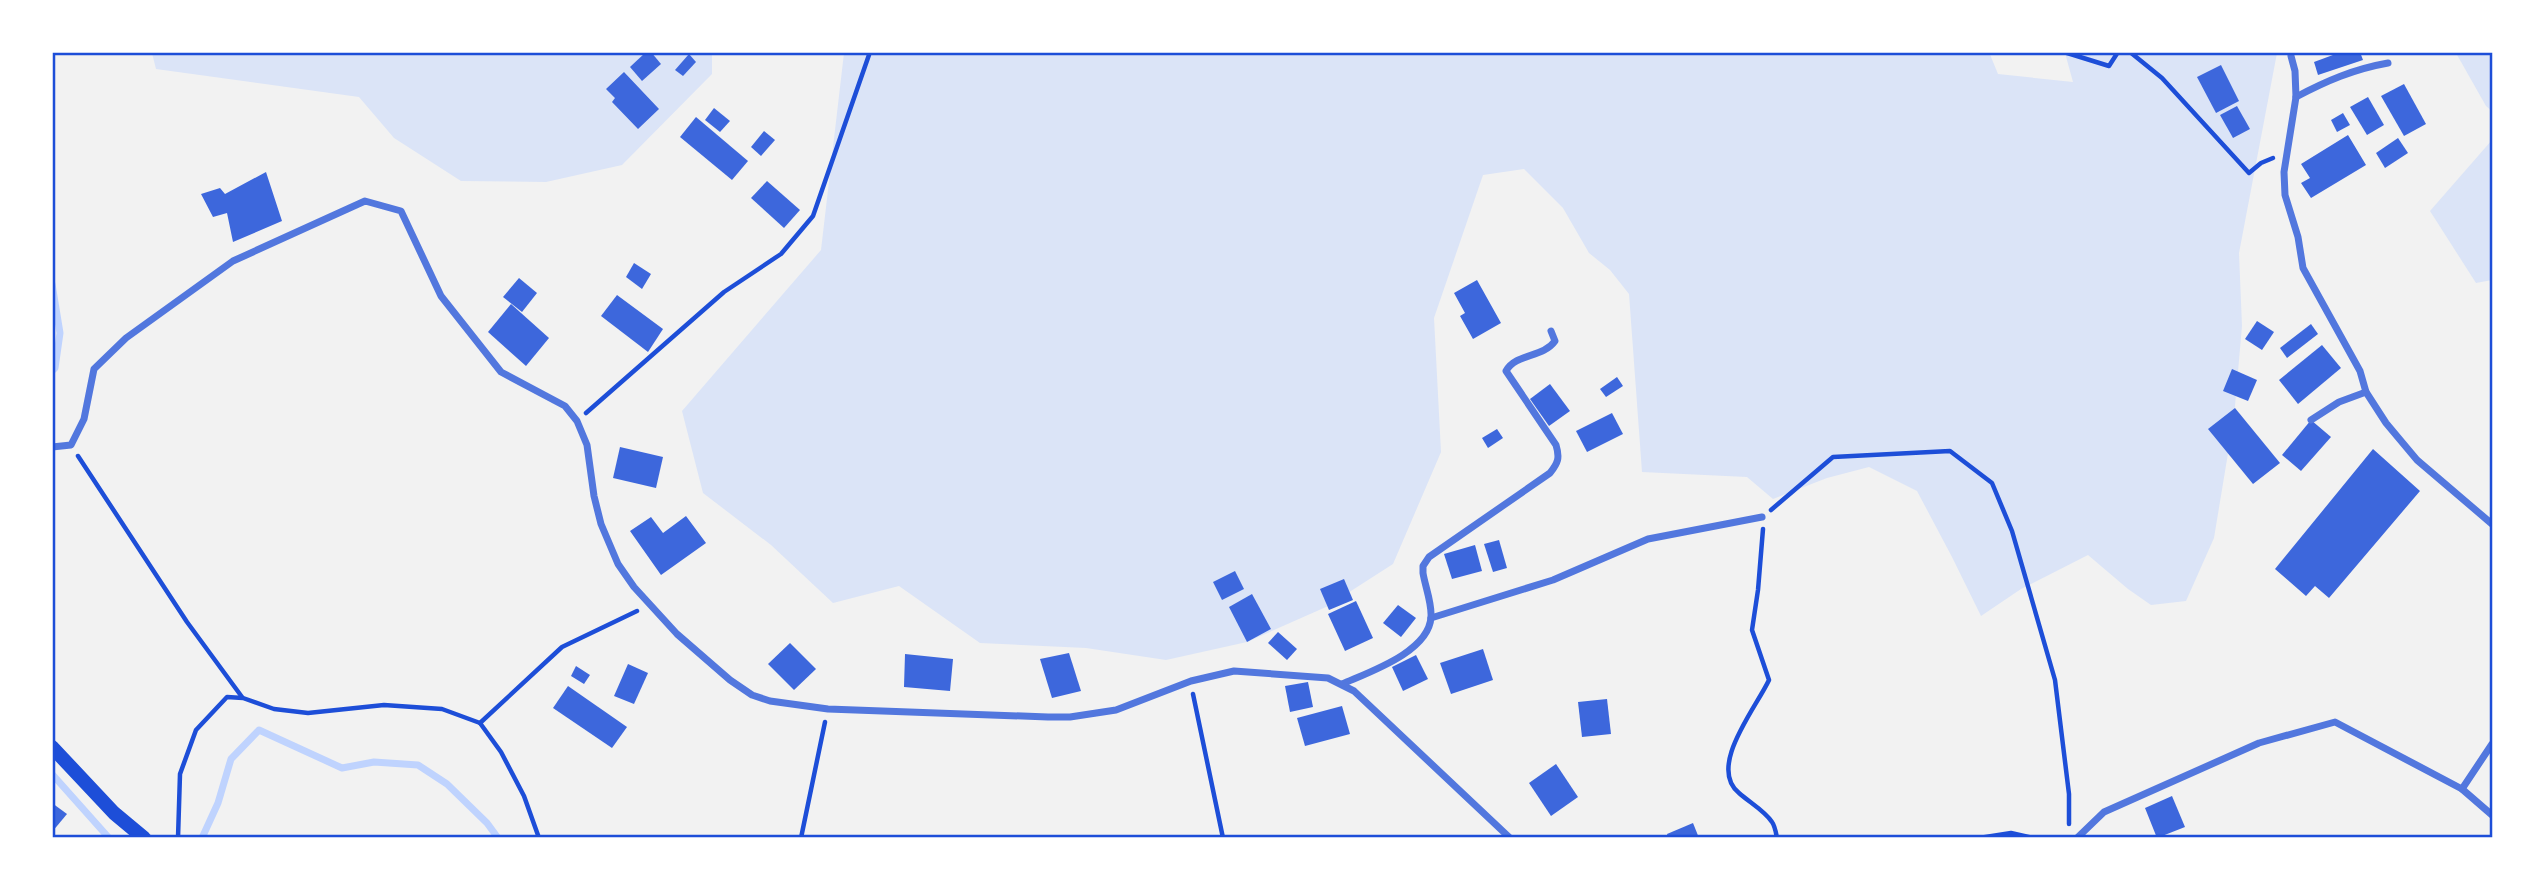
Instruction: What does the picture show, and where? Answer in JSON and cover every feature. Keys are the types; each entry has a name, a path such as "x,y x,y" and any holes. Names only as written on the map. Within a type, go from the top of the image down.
{"main road":[{"path":"52,747 114,813 144,838"}],"street":[{"path":"2291,56 2295,71 2295,96 2284,172 2285,195 2298,237 2303,268 2360,371 2366,392 2386,423 2417,460 2493,524"},
{"path":"2295,96 2334,77 2360,68 2388,63"},
{"path":"52,447 71,445 84,419 93,369 126,338 233,261 365,201 401,211 442,296 501,372 565,406 577,421 587,445 594,496 618,564 650,604 686,642 730,681 752,695 771,701 828,709 1070,717 1116,710 1191,681 1234,671 1328,678 1354,691 1510,838"},
{"path":"1342,684 1408,653 1425,632 1431,618 1423,566 1429,557 1550,473 1557,464 1559,456 1556,445 1506,370 1510,363 1550,348 1555,341 1551,331"},
{"path":"2312,420 2339,402 2366,392"},
{"path":"1431,618 1553,580 1648,539 1762,517"},
{"path":"2077,838 2105,812 2127,802 2259,743 2335,722 2462,789 2493,815"},
{"path":"2462,789 2493,744"}],"path":[{"path":"577,421 724,292 781,254 813,216 870,52"},
{"path":"2064,52 2109,66 2118,52"},
{"path":"2130,52 2162,78 2249,173 2261,163 2272,159 2288,142"},
{"path":"71,445 187,622 243,698"},
{"path":"1777,838 1772,822 1732,788 1728,764 1736,738 1759,702 1769,680 1752,630 1762,555 1762,517 1833,457 1950,452 1992,483 2012,531 2055,680 2069,794 2069,827"},
{"path":"480,723 562,647 650,604"},
{"path":"1191,681 1223,838"},
{"path":"178,838 180,774 196,730 227,697 243,698 274,709 308,713 384,705 442,709 480,723 501,752 524,796 539,838"},
{"path":"801,838 828,709"},
{"path":"1979,838 2011,834 2033,838"}],"shaded area":[{"path":"712,52 712,74 622,165 546,182 461,181 394,138 359,97 156,69 152,53"},
{"path":"1989,52 1998,74 2073,82 2065,53 2277,53 2239,253 2242,326 2234,417 2214,538 2186,601 2151,605 2088,555 2021,589 1981,616 1917,491 1869,467 1827,478 1773,499 1747,477 1642,472 1629,294 1610,270 1589,253 1563,208 1524,169 1483,175 1434,318 1441,452 1393,564 1326,607 1247,642 1166,660 1086,648 980,643 899,586 833,603 771,545 703,493 682,411 821,250 844,53"},
{"path":"2456,53 2492,53 2492,111 2486,106"},
{"path":"2492,140 2492,280 2476,283 2430,211"}],"building":[{"path":"646,52 651,52 661,64 642,81 630,67"},
{"path":"2341,52 2360,52 2363,60 2318,75 2314,62"},
{"path":"689,54 696,62 683,76 675,70"},
{"path":"2221,65 2239,101 2216,113 2197,77"},
{"path":"624,72 659,109 638,129 612,102 615,98 606,89"},
{"path":"2404,84 2426,124 2404,136 2381,96"},
{"path":"2368,97 2384,125 2367,135 2350,107"},
{"path":"2237,106 2250,129 2233,138 2220,115"},
{"path":"714,108 730,121 720,132 705,120"},
{"path":"2343,113 2350,125 2337,132 2331,120"},
{"path":"696,117 748,161 732,180 680,137"},
{"path":"764,131 775,140 761,156 751,147"},
{"path":"2348,135 2366,165 2311,198 2301,183 2310,178 2301,164"},
{"path":"2398,138 2408,153 2385,168 2376,153"},
{"path":"266,172 282,221 233,242 227,213 213,217 201,194 220,188 225,194"},
{"path":"767,181 800,210 784,228 751,198"},
{"path":"634,263 651,274 642,289 626,277"},
{"path":"519,278 537,293 522,312 503,297"},
{"path":"1477,280 1501,323 1473,339 1460,316 1465,313 1454,293"},
{"path":"617,295 663,329 648,352 601,316"},
{"path":"511,304 549,338 526,366 488,332"},
{"path":"2257,321 2274,332 2262,350 2245,339"},
{"path":"2311,324 2318,334 2287,358 2280,348"},
{"path":"2322,345 2341,368 2298,404 2279,380"},
{"path":"2232,369 2257,380 2248,401 2223,391"},
{"path":"1617,377 1623,386 1606,397 1600,389"},
{"path":"1550,384 1570,411 1549,426 1530,399"},
{"path":"2235,408 2280,463 2253,484 2208,429"},
{"path":"1612,413 1623,434 1587,452 1576,431"},
{"path":"2311,420 2331,437 2301,471 2282,455"},
{"path":"1497,429 1503,438 1488,448 1482,438"},
{"path":"620,447 663,457 656,488 613,478"},
{"path":"2373,449 2420,491 2329,598 2315,586 2306,596 2275,569"},
{"path":"686,516 706,543 661,575 630,531 651,517 663,533"},
{"path":"1499,540 1507,568 1493,572 1484,544"},
{"path":"1475,545 1482,571 1452,579 1444,554"},
{"path":"1235,571 1244,589 1222,600 1213,582"},
{"path":"1344,579 1353,600 1329,610 1320,589"},
{"path":"1252,594 1271,629 1247,642 1229,607"},
{"path":"1356,601 1373,638 1345,651 1328,614"},
{"path":"1398,605 1416,618 1401,637 1383,623"},
{"path":"1278,632 1297,649 1287,660 1268,643"},
{"path":"790,643 816,669 794,690 768,664"},
{"path":"1483,649 1493,680 1451,694 1440,663"},
{"path":"1069,653 1081,691 1052,698 1040,659"},
{"path":"905,654 953,659 950,691 904,687"},
{"path":"1416,655 1428,679 1403,691 1392,667"},
{"path":"628,664 648,673 634,704 614,696"},
{"path":"576,666 590,675 584,684 571,676"},
{"path":"1308,682 1313,707 1290,712 1285,686"},
{"path":"568,686 627,727 612,748 553,708"},
{"path":"1607,699 1611,734 1582,737 1578,702"},
{"path":"1342,706 1350,734 1305,746 1297,718"},
{"path":"1556,764 1578,797 1551,816 1529,783"},
{"path":"2172,796 2185,827 2157,838 2145,808"},
{"path":"52,803 67,814 52,832"},
{"path":"1693,823 1699,838 1668,838 1667,834"}],"waterway":[{"path":"52,284 60,333 55,368 52,371"},
{"path":"202,838 218,803 231,759 259,730 342,768 374,762 418,765 447,784 487,823 498,838"},
{"path":"52,774 109,838"}]}
